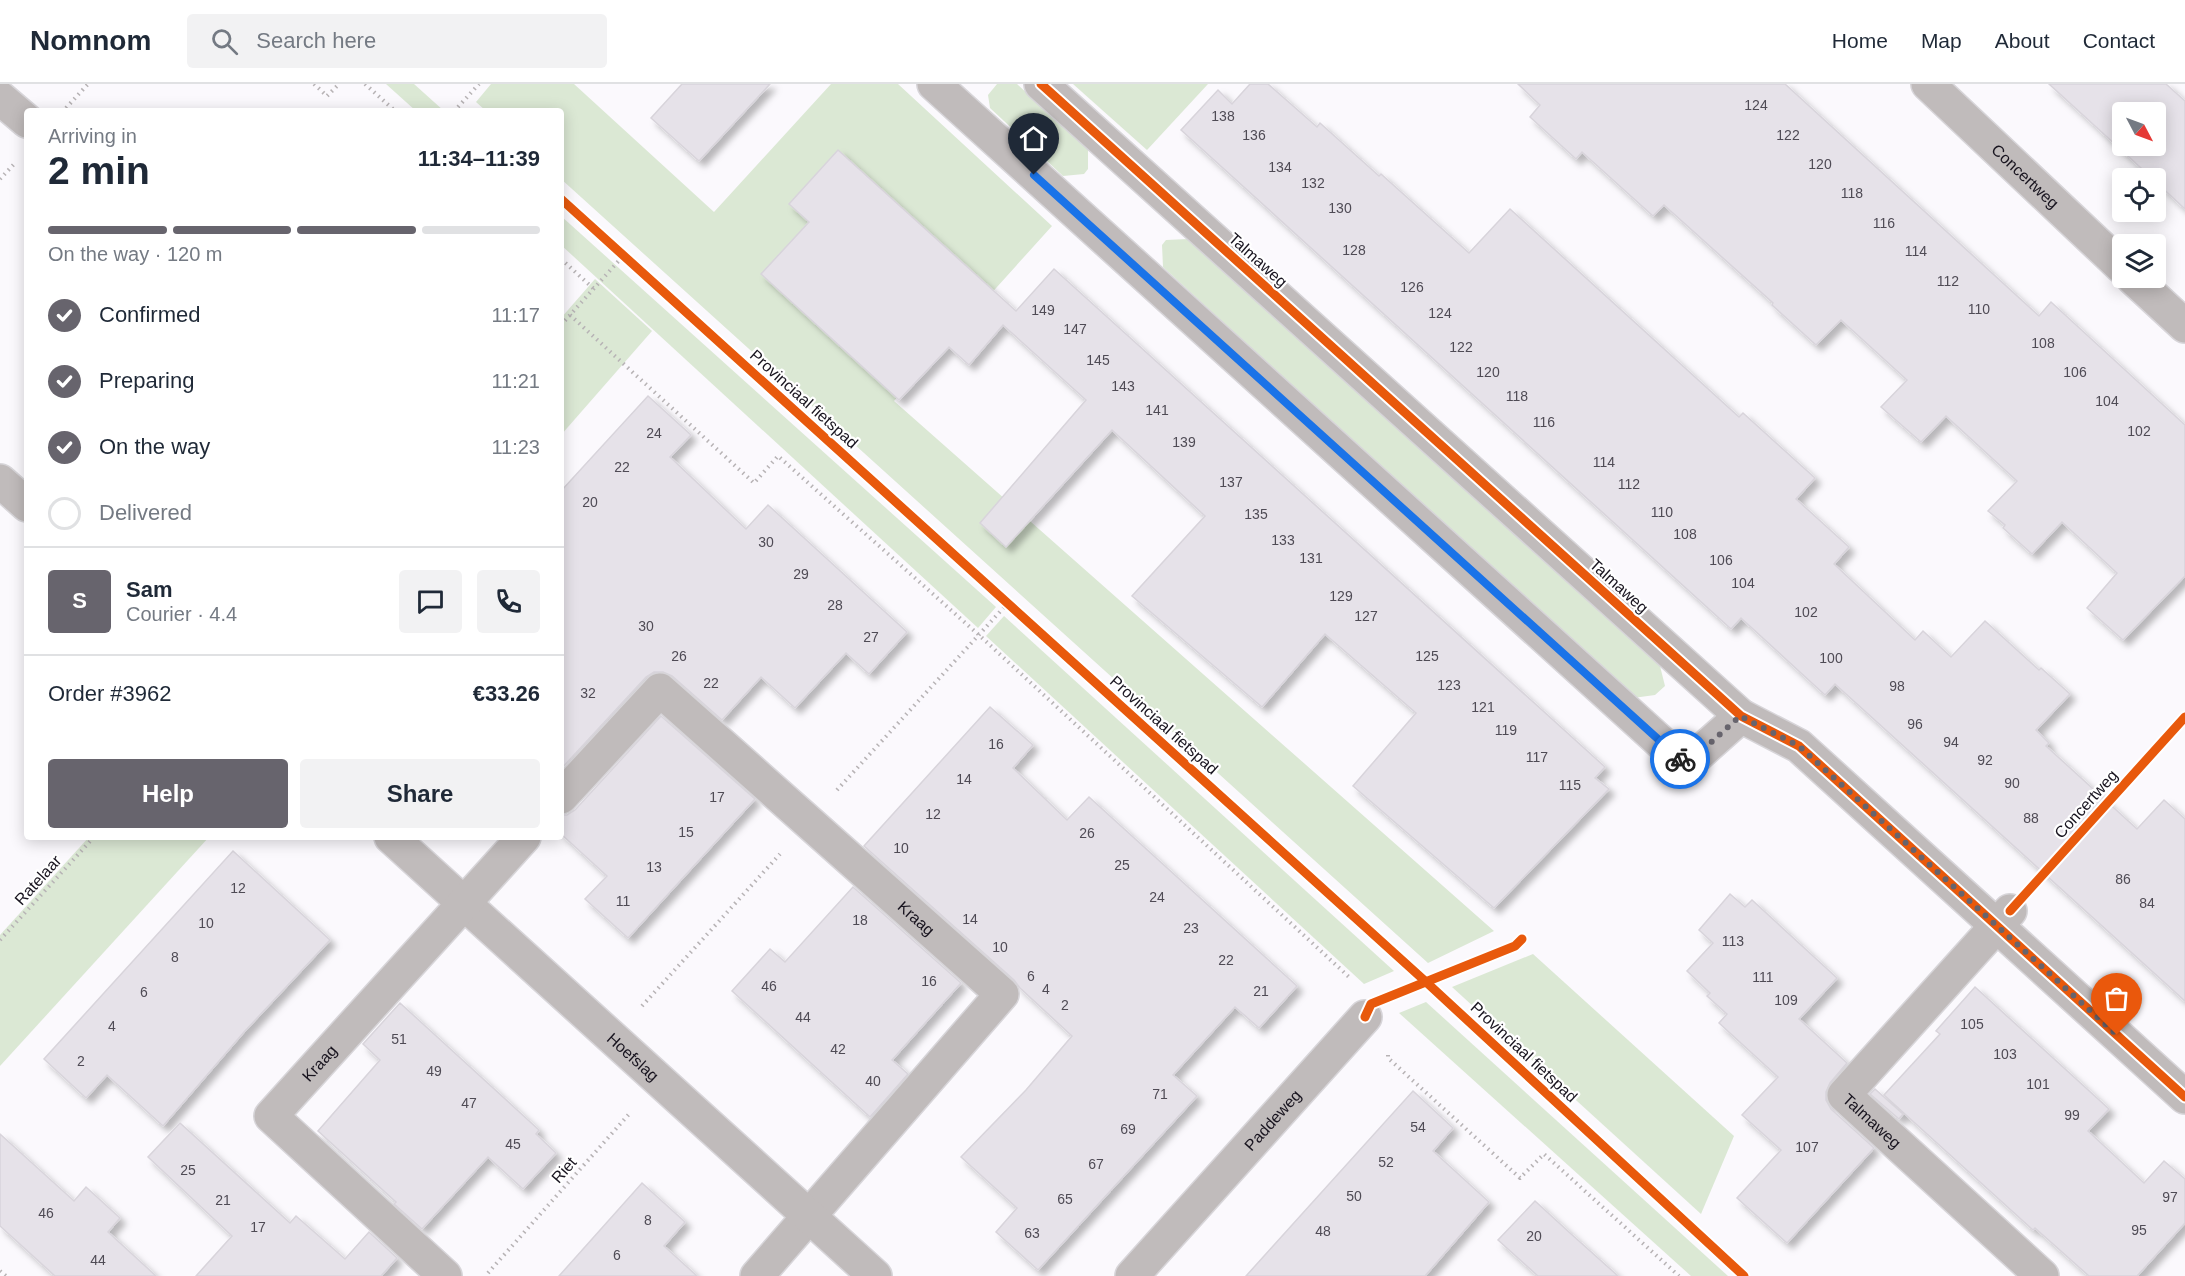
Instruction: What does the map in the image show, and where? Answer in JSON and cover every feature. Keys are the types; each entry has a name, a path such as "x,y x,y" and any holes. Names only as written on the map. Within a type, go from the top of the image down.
{"street":[{"path":"934,84 1686,765 1740,716"},
{"name":"Talmaweg","path":"1041,84 1740,716 1799,746 2004,919 2185,1097"},
{"name":"Concertweg","path":"1928,84 2112,258"},
{"path":"0,98 24,118"},
{"path":"2144,288 2185,326"},
{"path":"0,481 24,502"},
{"name":"Kraag","path":"564,794 660,690 1002,994 757,1276"},
{"name":"Hoefslag","path":"394,840 875,1276"},
{"name":"Kraag","path":"444,1276 271,1116 521,840"},
{"name":"Talmaweg","path":"2004,919 1844,1095 2042,1276"},
{"name":"Paddeweg","path":"1132,1276 1371,1010"}],"path":[{"path":"66,108 87,84"},
{"path":"314,84 327,96 339,84"},
{"path":"365,84 392,108"},
{"path":"461,108 479,84"},
{"path":"449,100 459,108"},
{"path":"0,179 20,158"},
{"path":"616,248 633,263"},
{"path":"564,322 624,255"},
{"path":"564,262 594,289"},
{"path":"570,315 754,483 778,456 978,635 1371,1010"},
{"path":"998,596 1016,612"},
{"path":"1390,1049 1388,1058 1520,1178 1544,1154 1679,1276"},
{"path":"0,1271 6,1276"}],"green space":[{"path":"386,84 414,84 441,108 413,108"},
{"path":"491,84 574,84 714,212 831,84 898,84 1052,226 894,401 1494,931 1428,963 564,182 564,108 483,108 476,102"},
{"path":"997,84 1017,84 1088,149 1088,169 1084,174 1063,176 990,108 988,95"},
{"path":"1073,84 1208,84 1147,150"},
{"path":"564,219 996,607 978,628 564,248"},
{"path":"1188,239 1660,666 1665,686 1655,695 1633,698 1163,267 1162,245 1166,240"},
{"path":"595,279 652,331 564,432 564,315"},
{"path":"1004,616 1394,971 1364,984 986,636"},
{"path":"86,840 206,840 0,1066 0,935"},
{"path":"1533,954 1734,1136 1701,1214 1452,987"},
{"path":"1426,1002 1728,1276 1691,1276 1399,1013"}],"building":[{"path":"682,84 770,84 699,161 651,118"},
{"path":"1250,84 1268,84 1317,127 1320,123 1469,253 1510,209 1739,417 1743,413 1815,478 1796,499 1849,547 1834,564 1915,640 1923,631 1951,657 1985,621 2039,670 2041,668 2070,694 2036,730 2049,743 2046,746 2137,829 2164,800 2185,819 2185,1001 1835,684 1825,695 1741,618 1731,629 1181,130 1218,90 1232,104"},
{"path":"1518,84 1785,84 2039,316 2051,302 2185,425 2185,576 2123,640 2087,608 2117,573 2062,522 2032,554 2003,528 2005,525 1988,511 2017,481 1946,416 1921,442 1881,407 1907,380 1841,320 1816,345 1664,205 1653,216 1582,152 1576,159 1530,117 1540,105"},
{"path":"2049,84 2166,84 2185,101 2185,209 2166,191 2166,168 2141,168 2128,156 2166,156 2166,102 2112,102 2112,141"},
{"path":"838,150 1016,311 1054,269 1605,767 1595,778 1609,789 1494,908 1353,786 1416,713 1325,634 1262,707 1132,596 1205,516 1112,430 1006,547 980,523 1086,400 1003,325 969,365 949,347 899,400 761,274 809,222 789,204"},
{"path":"648,396 691,435 670,457 746,529 768,505 907,632 869,674 846,653 795,708 761,677 722,720 672,676 663,672 654,672 646,677 564,766 564,488"},
{"path":"990,707 1033,745 1013,768 1067,820 1089,797 1297,986 1259,1028 1235,1007 1173,1075 1197,1096 1038,1270 996,1232 1017,1208 961,1157 1026,1090 1072,1036 1014,980 864,846"},
{"path":"661,716 755,799 628,938 585,899 607,876 564,837 564,815 575,810"},
{"path":"233,851 330,940 244,1032 163,1126 107,1075 86,1098 44,1059"},
{"path":"853,887 961,983 892,1060 908,1074 870,1117 732,991 770,949 785,962"},
{"path":"1730,894 1745,907 1752,900 1837,978 1799,1019 1847,1063 1830,1083 1826,1092 1826,1100 1831,1109 1874,1148 1787,1243 1737,1198 1781,1150 1742,1115 1778,1077 1719,1023 1727,1014 1707,996 1710,993 1687,971 1713,943 1699,930"},
{"path":"1975,987 2109,1109 2088,1131 2144,1183 2164,1161 2185,1179 2185,1223 2137,1276 2089,1276 2035,1228 2033,1230 1884,1095 1940,1034 1936,1031"},
{"path":"400,1003 539,1130 536,1134 556,1153 523,1189 488,1157 422,1229 394,1204 396,1202 318,1131 380,1060 363,1044"},
{"path":"1875,1089 1903,1114 1899,1119 1870,1094"},
{"path":"1413,1091 1453,1128 1433,1151 1489,1202 1425,1276 1246,1276"},
{"path":"180,1123 290,1223 296,1216 345,1259 369,1232 397,1258 381,1276 196,1276 232,1236 148,1157"},
{"path":"0,1134 74,1201 86,1187 120,1218 108,1232 156,1276 55,1276 0,1226"},
{"path":"642,1183 685,1222 664,1246 697,1276 559,1276"},
{"path":"1535,1201 1618,1276 1538,1276 1498,1240"}],"cycle path":[{"path":"1041,84 1741,716 1799,746 2185,1097"},
{"name":"Provinciaal fietspad","path":"564,202 1425,981 1744,1276"},
{"path":"2010,911 2185,717"},
{"path":"1365,1017 1371,1004 1515,946 1522,939"}],"way so far":[{"path":"1680,759 1686,765 1740,716 1799,746 2117,1035"}],"route":[{"path":"1034,175 1680,759"}]}
